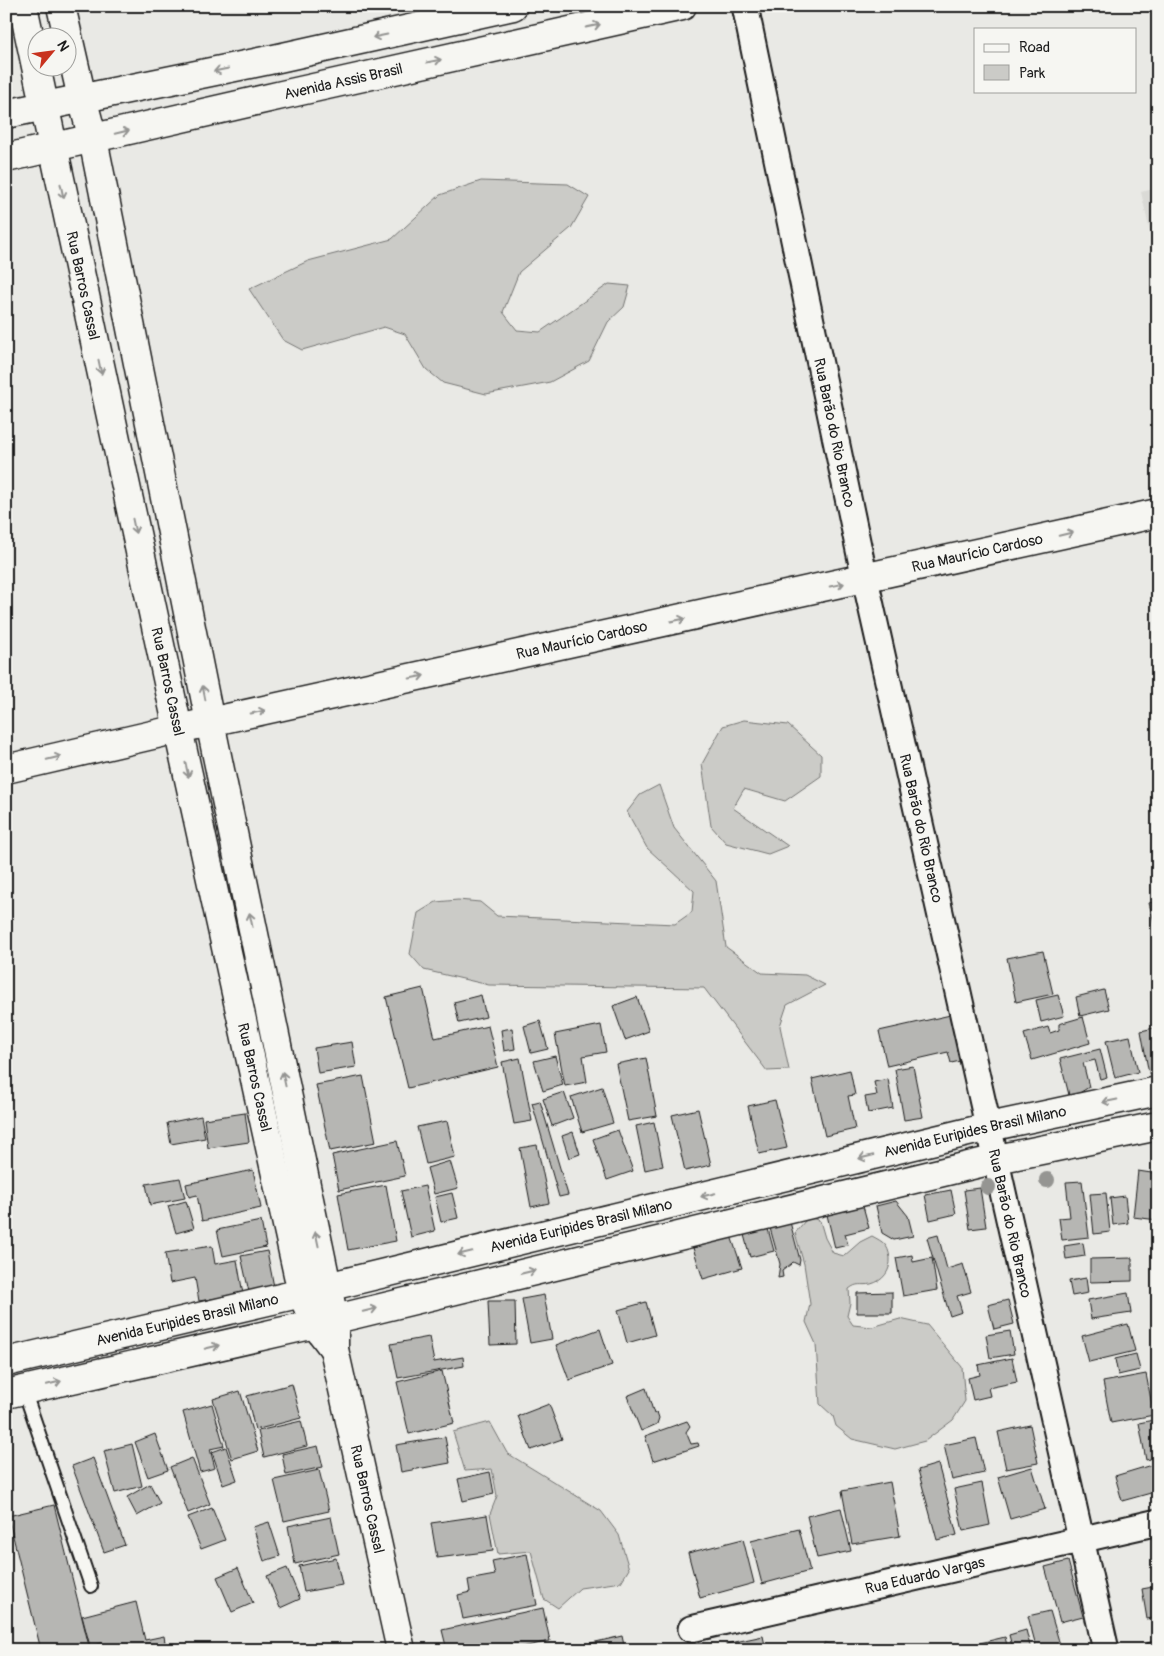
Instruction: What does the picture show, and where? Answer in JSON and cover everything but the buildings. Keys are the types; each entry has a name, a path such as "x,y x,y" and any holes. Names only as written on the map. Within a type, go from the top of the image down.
{"street":[{"name":"Rua Barros Cassal","path":"23,6 229,965 314,1290 334,1349 401,1650"},
{"name":"Rua Barros Cassal","path":"61,6 93,139 259,959 314,1290"},
{"path":"6,114 274,59 513,6"},
{"name":"Avenida Assis Brasil","path":"6,158 53,149 282,95 682,6"},
{"name":"Rua Barão do Rio Branco","path":"745,6 865,579 997,1158 1106,1650"},
{"path":"274,59 282,95"},
{"path":"120,460 157,454"},
{"name":"Rua Maurício Cardoso","path":"6,769 178,729 1158,513"},
{"path":"229,965 259,959"},
{"name":"Avenida Euripides Brasil Milano","path":"6,1362 314,1290 989,1127 1158,1091"},
{"name":"Avenida Euripides Brasil Milano","path":"15,1392 324,1321 997,1158 1158,1126"},
{"path":"657,1207 666,1239"},
{"path":"84,1344 91,1374"},
{"name":"Rua Eduardo Vargas","path":"691,1629 1158,1522"}],"lane":[{"path":"15,1392 91,1586"}],"shaded area":[{"path":"1158,188 1158,267 1141,192"}],"green space":[{"path":"481,181 568,184 589,197 571,228 519,272 503,312 517,330 540,332 609,284 630,286 624,307 608,322 589,361 550,382 486,394 443,383 426,369 405,334 384,327 302,350 283,340 249,289 308,261 392,239 440,195"},
{"path":"744,720 788,725 821,755 821,776 785,801 744,789 733,808 788,846 768,854 726,843 711,826 702,764 723,726"},
{"path":"659,785 674,828 716,881 726,947 762,973 805,975 825,985 787,1005 780,1026 789,1070 767,1071 704,988 489,985 424,970 410,954 418,913 436,902 458,900 480,902 497,916 675,924 692,912 694,891 647,848 627,812 640,795"},
{"path":"812,1218 820,1221 825,1238 833,1253 844,1256 860,1242 872,1236 882,1242 888,1250 890,1263 888,1271 883,1278 875,1283 857,1285 849,1289 850,1303 847,1316 853,1325 872,1327 900,1319 927,1325 962,1367 965,1401 953,1420 925,1441 895,1449 852,1439 836,1426 833,1416 820,1404 816,1344 806,1322 810,1304 804,1264 795,1233 805,1221"},
{"path":"490,1422 507,1453 601,1511 619,1535 629,1569 621,1582 580,1588 558,1608 544,1599 531,1551 498,1554 490,1514 497,1496 492,1469 465,1471 453,1432"}]}
